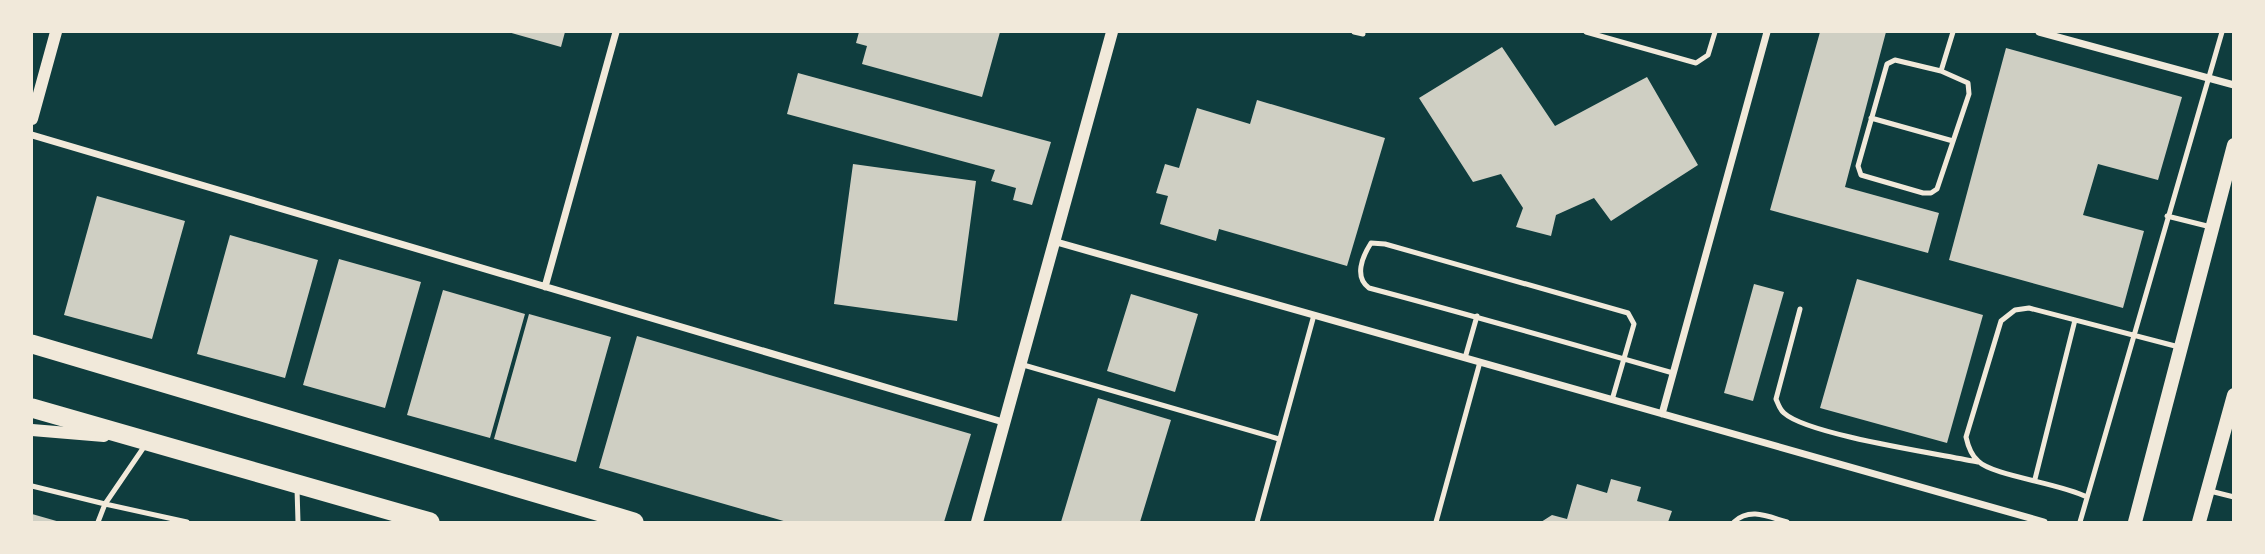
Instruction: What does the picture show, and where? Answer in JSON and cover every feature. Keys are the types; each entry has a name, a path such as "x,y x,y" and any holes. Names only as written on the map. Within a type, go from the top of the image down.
{"highway":[{"path":"32,344 634,523"},
{"path":"32,408 430,523"}],"main road":[{"path":"2135,523 2234,145"},
{"path":"2199,523 2234,395"}],"street":[{"path":"32,119 56,32"},
{"path":"545,287 616,32"},
{"path":"977,523 1112,32"},
{"path":"1662,414 1767,32"},
{"path":"2039,32 2234,85"},
{"path":"32,135 1003,422"},
{"path":"1053,241 2043,523"},
{"path":"32,430 139,440"}],"lane":[{"path":"1354,32 1363,34"},
{"path":"1586,32 1696,63 1708,55 1715,32"},
{"path":"1941,71 1953,32"},
{"path":"2080,523 2132,335 2222,32"},
{"path":"1895,60 1941,71 1968,83 1969,94 1937,189 1931,194 1861,176 1858,172 1887,64 1895,60"},
{"path":"1871,118 1953,141"},
{"path":"2168,216 2211,226"},
{"path":"1612,400 1623,359 1634,324 1628,313 1385,244 1371,243 1359,274 1369,288 1478,316 1623,359 1673,373"},
{"path":"1978,462 1969,449 1966,437 2001,321 2015,310 2029,308 2179,348"},
{"path":"1800,309 1776,399 1782,412 1797,421 1837,434 1978,462 1994,470 2071,488 2087,497"},
{"path":"1256,523 1314,315"},
{"path":"1465,358 1478,316"},
{"path":"2035,479 2075,320"},
{"path":"1436,523 1480,362"},
{"path":"1019,363 1279,439"},
{"path":"98,523 105,504 139,440"},
{"path":"298,485 298,523"},
{"path":"32,486 187,523"},
{"path":"2207,490 2234,497"},
{"path":"1734,523 1740,516 1756,513 1787,523"}],"building":[{"path":"508,32 565,32 561,47"},
{"path":"859,32 1000,32 982,97 862,64 867,46 856,43"},
{"path":"1820,32 1886,32 1845,187 1939,213 1928,253 1770,210"},
{"path":"1502,47 1555,126 1647,77 1698,165 1611,221 1594,198 1556,215 1551,236 1516,227 1523,208 1501,174 1473,182 1419,98"},
{"path":"2006,48 2182,97 2158,180 2098,164 2083,215 2144,231 2123,308 1949,260"},
{"path":"798,73 1051,142 1032,205 1013,200 1016,188 991,181 995,170 787,114"},
{"path":"1257,100 1385,138 1347,266 1219,229 1216,241 1160,224 1168,196 1156,193 1165,164 1179,168 1197,108 1250,124"},
{"path":"853,164 976,181 957,321 834,304"},
{"path":"97,196 185,221 152,339 64,315"},
{"path":"230,235 318,260 285,378 197,354"},
{"path":"339,259 421,282 385,408 303,385"},
{"path":"1857,279 1983,315 1947,443 1820,408"},
{"path":"1754,284 1784,292 1753,401 1724,393"},
{"path":"443,290 525,314 490,438 407,415"},
{"path":"1131,294 1198,314 1175,392 1107,371"},
{"path":"529,314 611,337 576,462 494,439"},
{"path":"637,336 971,434 944,522 787,522 599,468"},
{"path":"1098,398 1171,420 1140,522 1061,522"},
{"path":"1611,479 1641,487 1637,501 1672,511 1668,522 1541,522 1552,515 1567,519 1577,484 1607,493"},
{"path":"32,514 60,522 32,522"}]}
